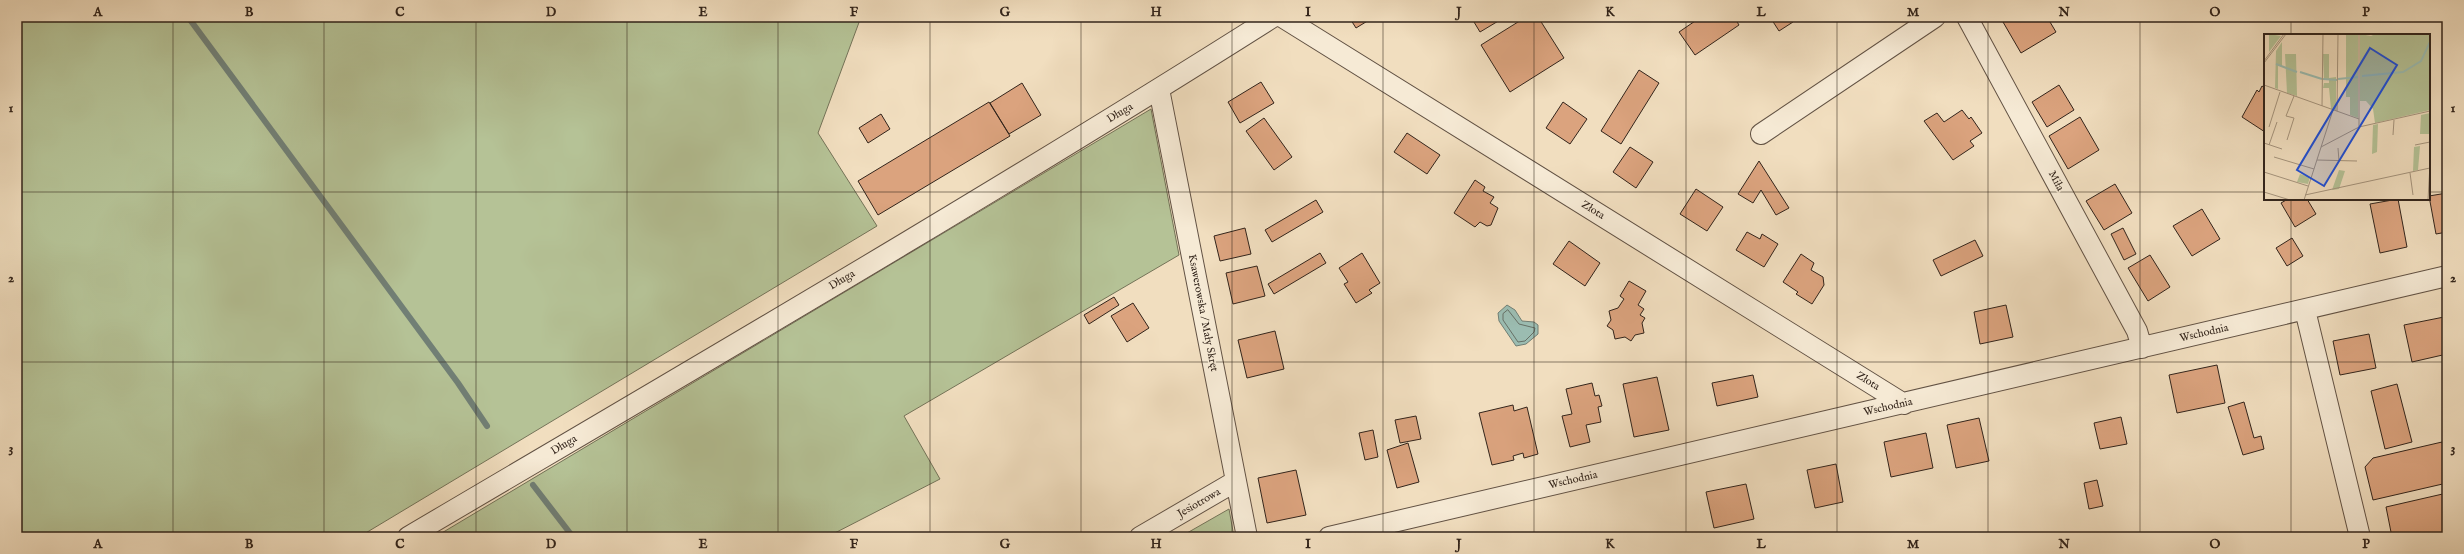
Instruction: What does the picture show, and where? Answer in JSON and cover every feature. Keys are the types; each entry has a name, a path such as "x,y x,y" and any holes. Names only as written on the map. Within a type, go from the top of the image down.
{"street":[{"name":"Długa","path":"408,537 809,300 1159,89 1273,17"},
{"name":"Złota","path":"1282,17 1904,404"},
{"path":"1761,134 1935,17"},
{"name":"Miła","path":"1967,17 2133,324 2142,348"},
{"name":"Ksawerowska / Mały Skręt","path":"1159,89 1247,537"},
{"name":"Wschodnia","path":"1329,537 1904,404 2447,276"},
{"path":"2305,310 2360,537"},
{"name":"Jesiotrowa","path":"1140,537 1236,481"}],"green space":[{"path":"17,17 861,17 818,133 877,226 359,537 17,537"},
{"path":"1151,109 1179,255 904,416 940,479 827,537 435,537"},
{"path":"1229,509 1234,537 1180,537"}],"water":[{"path":"1507,305 1515,310 1522,321 1534,322 1538,325 1538,334 1526,344 1516,346 1499,321 1498,313"}],"building":[{"path":"1349,17 1374,17 1356,28"},
{"path":"1471,17 1505,17 1480,32"},
{"path":"1526,17 1538,17 1564,58 1510,92 1481,45"},
{"path":"1701,17 1734,17 1739,25 1695,55 1679,32"},
{"path":"1770,17 1794,17 1791,19 1793,22 1779,31"},
{"path":"2012,17 2047,17 2056,32 2021,53 2003,22"},
{"path":"1639,70 1659,83 1621,144 1601,131"},
{"path":"1261,82 1274,103 1240,123 1228,102"},
{"path":"1022,83 1041,115 1009,134 990,103"},
{"path":"2059,85 2074,110 2047,127 2032,102"},
{"path":"2262,86 2264,87 2264,131 2242,117 2257,90 2259,92"},
{"path":"989,102 1010,136 878,215 858,181"},
{"path":"1563,102 1587,119 1570,144 1546,128"},
{"path":"1962,110 1969,119 1971,117 1982,133 1970,141 1974,146 1953,160 1924,121 1937,113 1944,122"},
{"path":"881,114 890,129 868,143 859,128"},
{"path":"2080,117 2099,150 2068,169 2049,136"},
{"path":"1264,118 1292,157 1274,170 1246,131"},
{"path":"1407,133 1440,155 1427,174 1394,152"},
{"path":"1630,147 1653,162 1636,188 1613,172"},
{"path":"1759,161 1789,208 1776,215 1761,190 1753,203 1738,194"},
{"path":"1475,180 1485,187 1483,191 1494,197 1490,203 1498,208 1491,225 1487,226 1480,222 1475,227 1454,213"},
{"path":"2115,184 2132,213 2104,230 2086,201"},
{"path":"1696,189 1723,207 1707,231 1680,214"},
{"path":"2447,193 2447,232 2436,234 2430,196"},
{"path":"1316,200 1323,212 1272,242 1265,230"},
{"path":"2286,200 2308,200 2316,214 2295,227 2281,203"},
{"path":"2398,200 2407,247 2380,253 2370,204"},
{"path":"2202,209 2220,239 2192,256 2173,226"},
{"path":"1245,228 1251,254 1220,261 1214,236"},
{"path":"2123,228 2136,254 2124,260 2111,234"},
{"path":"1747,232 1760,239 1762,234 1778,244 1764,267 1736,250"},
{"path":"2292,238 2303,256 2287,266 2276,248"},
{"path":"1975,240 1983,256 1941,276 1933,260"},
{"path":"1569,241 1600,263 1585,286 1553,264"},
{"path":"1320,253 1326,263 1274,294 1268,284"},
{"path":"1362,253 1380,283 1369,290 1372,293 1356,303 1344,284 1348,282 1339,268"},
{"path":"1801,254 1814,263 1811,270 1823,277 1824,285 1812,304 1796,294 1798,292 1783,282"},
{"path":"2150,255 2170,287 2148,301 2128,268"},
{"path":"1257,266 1265,296 1233,304 1226,273"},
{"path":"1629,281 1646,291 1638,305 1644,309 1640,315 1645,318 1642,323 1644,333 1635,335 1631,341 1625,337 1615,339 1613,330 1607,326 1611,320 1609,311 1618,308 1624,299 1620,296"},
{"path":"1114,297 1119,305 1089,324 1084,315"},
{"path":"1133,303 1149,328 1127,342 1111,316"},
{"path":"2006,305 2013,337 1980,344 1974,312"},
{"path":"2444,317 2447,331 2447,354 2412,362 2404,325"},
{"path":"1275,331 1284,369 1247,378 1238,340"},
{"path":"2369,334 2376,368 2340,375 2333,341"},
{"path":"2217,365 2225,403 2177,413 2169,375"},
{"path":"1753,375 1758,397 1717,406 1712,383"},
{"path":"1657,377 1669,430 1634,437 1623,384"},
{"path":"1592,383 1595,396 1599,395 1602,406 1598,407 1601,422 1586,425 1590,442 1570,447 1562,416 1572,414 1566,389"},
{"path":"2397,384 2412,442 2385,449 2371,391"},
{"path":"2244,402 2254,438 2261,436 2264,449 2243,455 2228,407"},
{"path":"1513,405 1514,411 1527,407 1538,454 1524,458 1523,453 1513,456 1514,460 1492,465 1479,413"},
{"path":"1416,416 1421,439 1400,443 1395,420"},
{"path":"2121,417 2127,444 2100,449 2094,423"},
{"path":"1979,418 1989,461 1956,468 1947,425"},
{"path":"1373,430 1378,457 1365,460 1359,433"},
{"path":"1926,433 1933,468 1891,477 1884,442"},
{"path":"2442,442 2447,461 2447,483 2373,500 2365,467 2373,458"},
{"path":"1408,443 1419,482 1397,488 1387,450"},
{"path":"1836,464 1843,502 1815,508 1807,470"},
{"path":"1296,470 1306,515 1267,523 1258,478"},
{"path":"2097,480 2103,506 2089,509 2084,483"},
{"path":"1746,484 1754,519 1714,528 1706,492"},
{"path":"2447,493 2447,537 2392,537 2386,507"}],"waterway":[{"path":"188,17 458,383 487,426"},
{"path":"533,485 573,537"}]}
